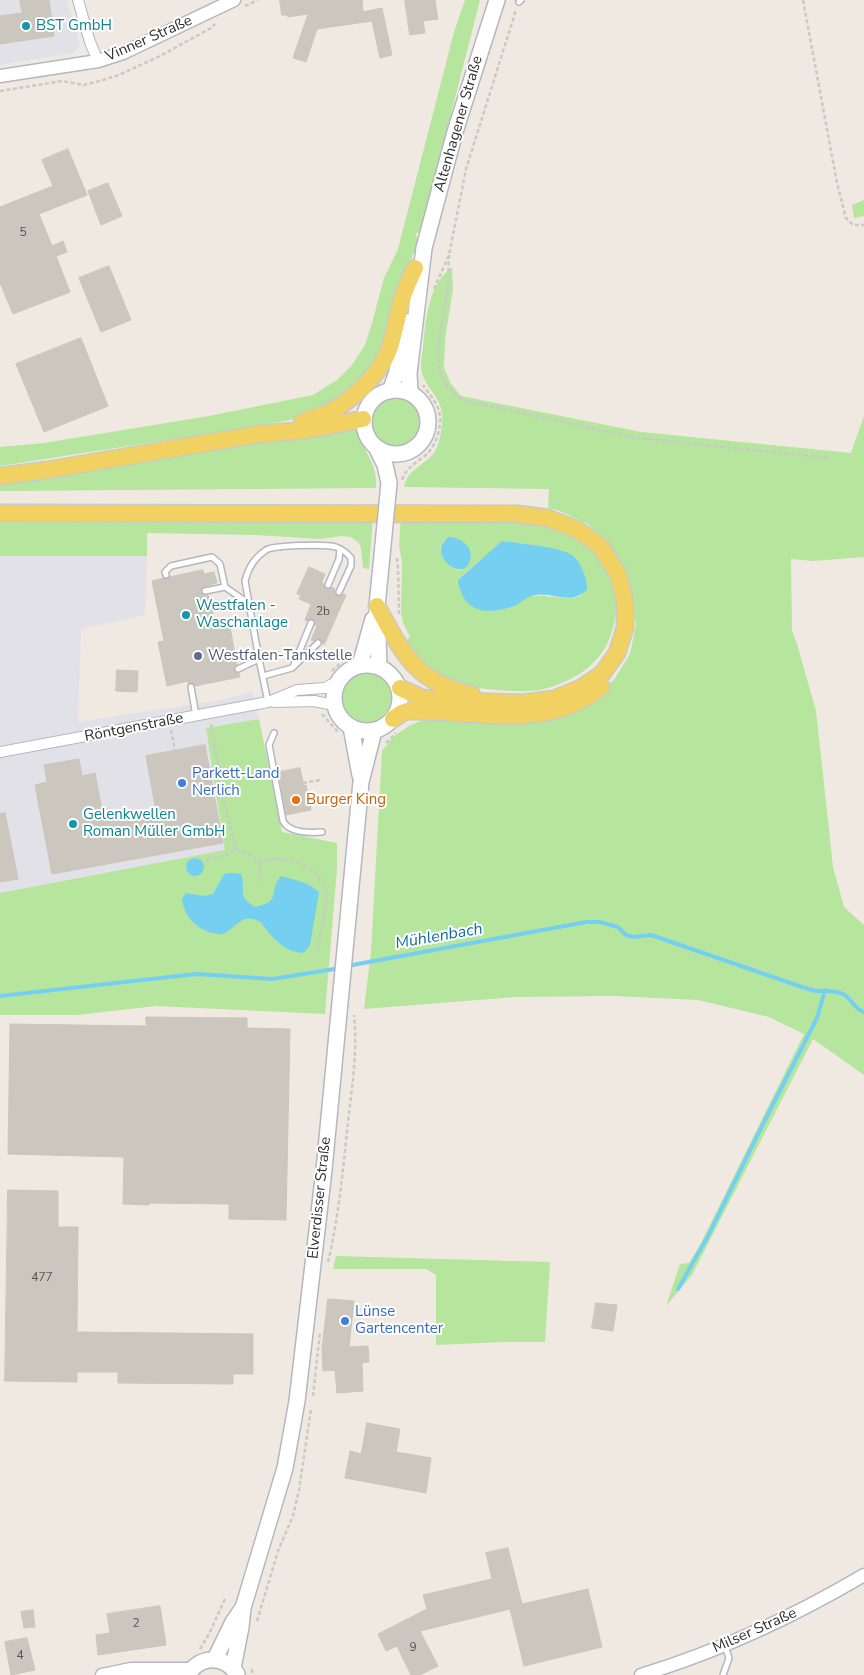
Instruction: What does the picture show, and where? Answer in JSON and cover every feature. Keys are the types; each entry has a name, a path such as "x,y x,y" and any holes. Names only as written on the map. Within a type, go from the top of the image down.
{"main road":[{"name":"Altenhagener Straße","path":"410,393 409,373 424,248 458,123 497,0"},
{"name":"Altenhagener Straße","path":"390,391 397,372 415,268 424,248"},
{"path":"0,476 47,470 259,434 298,424 329,413 354,396 372,378 387,354 403,296 415,268"},
{"path":"377,449 388,454 405,453 421,442 427,430 427,415 424,406 410,393 398,390 384,392 373,399 366,409 363,419 364,431 370,442 377,449 395,484"},
{"path":"259,434 307,430 363,419"},
{"path":"360,665 377,606 389,549 396,465 405,453"},
{"path":"0,513 517,514 548,518 578,530 600,546 618,574 625,602 625,628 617,653 602,674 581,688 554,699 511,703 422,698 400,688"},
{"path":"377,606 406,655 424,675 456,691 511,703"},
{"path":"377,606 379,666"},
{"path":"393,720 401,701 400,688 391,674 379,666 368,664 360,665 332,678 334,705 338,715 351,727 362,731 374,731 381,728 407,711 520,716 542,714 574,705 588,697 612,677 622,663 635,633"},
{"name":"Elverdisser Straße","path":"351,727 361,782"},
{"name":"Elverdisser Straße","path":"236,1671 243,1608 284,1468 297,1401 323,1180 361,782 374,731"},
{"name":"Elverdisser Straße","path":"215,1659 233,1622 243,1608"},
{"path":"190,1672 198,1663 215,1659 225,1662 236,1671"}],"street":[{"path":"78,0 90,42 98,61"},
{"name":"Vinner Straße","path":"0,76 98,61 123,54 238,4"},
{"name":"Röntgenstraße","path":"268,702 297,690 325,688 332,678"},
{"name":"Röntgenstraße","path":"0,752 268,702 314,701 334,705"},
{"name":"Milser Straße","path":"641,1675 724,1646 792,1616 864,1575"},
{"path":"102,1675 131,1669 190,1672"}],"lane":[{"path":"268,702 245,581 255,558 268,549 279,546 335,546 351,558 351,566 339,592"},
{"path":"328,585 339,559 340,549"},
{"path":"166,575 165,572 171,566 212,557 220,564 225,587 248,603"},
{"path":"205,591 225,587"},
{"path":"292,668 311,623"},
{"path":"263,676 292,668 318,643"},
{"path":"238,669 259,659"},
{"path":"191,687 196,716"},
{"path":"274,733 269,745 285,826 290,829 322,832"},
{"path":"723,1675 729,1658 724,1646"}],"path":[{"path":"238,4 258,0"},
{"path":"803,0 837,183 846,218 852,225 864,225"},
{"path":"520,1 466,169 449,256 447,291 440,344 440,370 446,384 457,397 467,401 637,438 830,458"},
{"path":"0,91 62,81 84,85 111,78 160,56 211,28 220,18"},
{"path":"433,291 449,256"},
{"path":"395,484 408,468 428,453 439,432 439,409 422,383"},
{"path":"389,549 398,568 400,620"},
{"path":"332,678 332,671 352,652 357,644 366,645"},
{"path":"314,701 314,710 325,718 343,738 348,749 356,749"},
{"path":"209,714 223,797 236,850"},
{"path":"169,721 175,750"},
{"path":"303,783 320,780"},
{"path":"206,860 226,855 236,850 247,852 258,860 277,859 294,861 314,872 324,883 326,894 317,952"},
{"path":"258,860 262,882"},
{"path":"197,1654 226,1599"}],"shaded area":[{"path":"0,0 67,0 80,44 75,53 0,65"},
{"path":"0,556 147,556 145,615 81,629 78,722 221,700 252,691 259,719 206,728 226,850 0,893"}],"green space":[{"path":"465,0 480,0 421,232 416,233 418,243 397,294 381,355 343,399 321,410 290,420 0,466 0,447 44,443 209,416 313,395 337,380 352,365 365,345 384,278 398,249 454,32"},
{"path":"864,200 864,216 854,218 852,205"},
{"path":"452,267 453,289 445,339 444,368 451,384 461,396 641,432 851,453 864,416 864,557 813,561 791,559 792,631 816,711 833,867 844,907 864,925 864,1075 813,1039 692,1275 666,1306 680,1264 689,1263 701,1243 804,1034 769,1017 698,1000 614,996 516,997 364,1009 371,952 382,751 394,736 409,726 433,716 579,706 614,680 630,654 636,624 622,569 612,549 588,524 548,508 549,489 404,487 408,476 435,451 440,436 442,425 441,408 422,373 421,360 425,325 433,293 444,274"},
{"path":"395,396 404,398 415,407 420,421 418,430 409,441 395,446 386,444 375,435 370,421 372,412 381,401"},
{"path":"357,426 362,443 372,463 376,478 376,488 0,491 0,484"},
{"path":"0,516 373,517 369,569 363,568 359,543 351,537 342,536 320,539 256,535 147,533 147,556 0,556"},
{"path":"426,517 430,523 444,523 446,517 530,519 580,536 606,564 614,588 616,614 610,639 604,650 592,664 576,676 546,689 520,691 486,689 449,681 439,676 422,662 406,640 410,637 403,623 401,613 402,562 399,546 401,518","holes":["450,537 470,561 462,570 453,568 440,549 443,541","520,543 562,551 582,595 570,598 531,596 458,580 480,560"]},
{"path":"367,673 385,680 392,698 385,716 367,723 349,716 342,698 349,680"},
{"path":"259,719 282,832 337,843 337,868 325,1014 156,1006 77,1015 0,1015 0,893 225,850 206,728"},
{"path":"336,1256 550,1262 545,1342 436,1345 436,1275 426,1269 333,1269"}],"water":[{"path":"449,537 459,539 469,548 471,558 465,568 453,568 443,557 441,550 443,543"},
{"path":"502,541 549,548 572,555 583,571 587,590 580,595 568,598 542,595 532,596 514,606 494,611 477,609 470,605 460,591 458,580"},
{"path":"195,858 201,861 204,867 201,873 195,876 189,873 186,867 189,861"},
{"path":"224,874 241,874 243,879 243,895 255,907 264,905 272,899 275,887 281,876 306,884 319,892 310,946 303,953 292,951 282,946 261,922 253,919 244,920 225,933 220,934 207,931 192,921 183,905 182,899 186,893 204,896 213,894"}],"building":[{"name":"BST GmbH","path":"20,0 49,0 54,36 0,44 0,16 22,13"},
{"path":"280,0 362,0 363,12 382,8 392,55 380,58 372,21 317,29 306,62 293,58 308,14 288,17 287,15 282,15"},
{"path":"405,0 435,0 438,19 423,21 425,33 410,35"},
{"path":"68,149 87,195 39,214 52,246 63,241 67,252 56,256 70,292 13,314 0,283 0,207 53,186 42,160"},
{"path":"108,183 122,216 101,225 88,191"},
{"path":"109,266 131,320 101,332 79,278"},
{"path":"81,338 108,406 44,432 16,364"},
{"path":"309,567 325,574 322,582 326,589 332,587 338,596 346,595 324,645 320,639 311,640 317,626 313,619 305,620 311,604 299,599 301,595 297,594"},
{"path":"203,570 204,574 214,572 217,583 203,587 201,592 204,595 208,595 217,629 230,627 237,665 234,667 234,670 239,673 240,677 195,686 192,683 188,684 188,681 167,686 158,642 164,641 152,581"},
{"path":"117,670 138,671 137,692 116,691"},
{"path":"205,745 223,843 52,874 35,785 47,782 44,765 79,759 82,776 95,773 104,821 156,811 146,756"},
{"name":"Burger King","path":"300,768 311,810 286,815 279,772"},
{"path":"5,813 18,879 0,882 0,814"},
{"path":"146,1017 247,1018 247,1028 290,1029 286,1220 229,1219 229,1204 123,1204 124,1157 8,1154 10,1024 146,1026"},
{"path":"8,1190 58,1191 58,1227 78,1227 77,1332 253,1334 253,1374 233,1374 233,1384 118,1383 118,1372 77,1372 77,1382 5,1381"},
{"path":"328,1299 354,1301 349,1347 368,1346 369,1362 362,1363 363,1391 337,1393 335,1370 323,1371 322,1349"},
{"path":"596,1303 617,1305 613,1331 592,1328"},
{"path":"367,1423 400,1429 396,1452 431,1458 426,1493 345,1478 350,1451 361,1454"},
{"path":"508,1548 522,1604 588,1589 602,1647 524,1666 510,1609 420,1631 438,1666 420,1675 411,1675 397,1646 386,1651 378,1634 427,1609 423,1595 492,1579 486,1553"},
{"path":"160,1606 166,1645 98,1655 96,1635 110,1633 107,1614"},
{"path":"33,1610 35,1627 24,1628 21,1612"},
{"path":"27,1638 35,1670 11,1675 5,1642"}],"waterway":[{"name":"Mühlenbach","path":"347,966 586,922 600,922 618,927 626,935 633,937 651,935 802,987 840,993 864,1012"},
{"name":"Mühlenbach","path":"0,996 196,974 272,979 341,968"},
{"path":"678,1289 708,1236 817,1018 825,990"}],"place":[{"name":"BST GmbH","path":"26,26"},
{"name":"Westfalen - Waschanlage","path":"186,615"},
{"name":"Westfalen-Tankstelle","path":"198,656"},
{"name":"Parkett-Land Nerlich","path":"182,783"},
{"name":"Burger King","path":"296,800"},
{"name":"Gelenkwellen Roman Müller GmbH","path":"73,824"},
{"name":"Lünse Gartencenter","path":"345,1321"}]}
